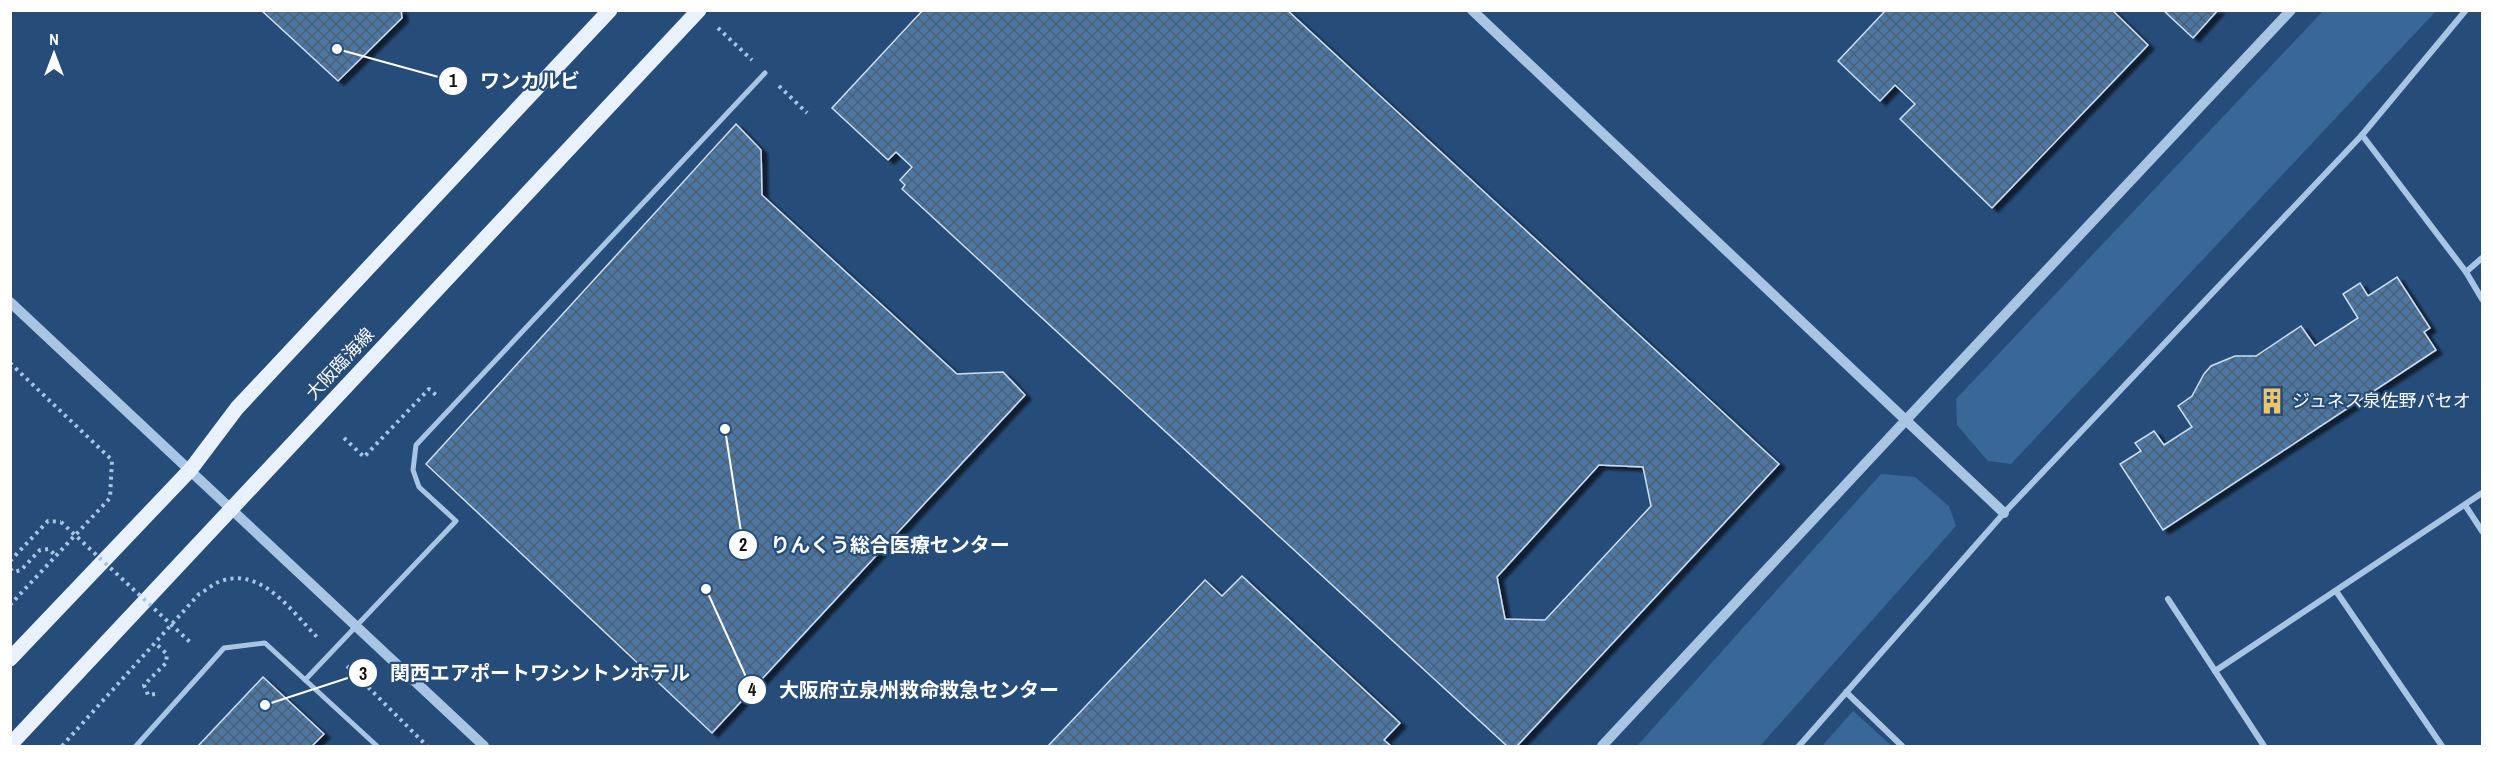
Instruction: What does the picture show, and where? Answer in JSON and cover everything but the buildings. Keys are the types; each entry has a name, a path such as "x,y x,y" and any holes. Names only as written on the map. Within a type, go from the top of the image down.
{"main road":[{"path":"10,659 191,469 237,408 610,10"},
{"name":"大阪臨海線","path":"10,745 699,10"}],"street":[{"path":"1472,10 2004,513"},
{"path":"1602,747 2291,10"},
{"path":"1799,747 2004,513 2362,135 2466,10"},
{"path":"304,680 456,521 419,487 413,470 416,445 765,73"},
{"path":"2362,135 2466,272 2482,299"},
{"path":"2466,272 2482,258"},
{"path":"10,302 191,469 484,747"},
{"path":"2215,671 2482,493"},
{"path":"2465,505 2482,531"},
{"path":"2336,591 2442,747"},
{"path":"2168,599 2264,747"},
{"path":"136,747 224,648 265,643 377,747"},
{"path":"1846,693 1902,747"}],"path":[{"path":"10,363 112,459 111,498 10,605"},
{"path":"344,438 364,457 419,398"},
{"path":"10,561 48,521 61,522 191,643"},
{"path":"10,569 14,572 21,570 40,550 49,549 56,556"},
{"path":"62,747 200,594 223,580 243,579 266,586"},
{"path":"154,694 148,695 144,692 144,685 166,663 167,654 155,643"}],"shaded area":[{"path":"2324,10 2436,11 2011,464 1988,461 1957,425 1956,399"},
{"path":"1881,474 1915,477 1949,506 1956,526 1760,746 1637,746"},
{"path":"1853,711 1892,746 1822,746"}],"place":[{"name":"ワンカルビ","path":"337,49"},
{"name":"ジュネス泉佐野パセオ","path":"2272,401"},
{"name":"りんくう総合医療センター","path":"725,429"},
{"name":"大阪府立泉州救命救急センター","path":"706,589"},
{"name":"関西エアポートワシントンホテル","path":"265,705"}]}
